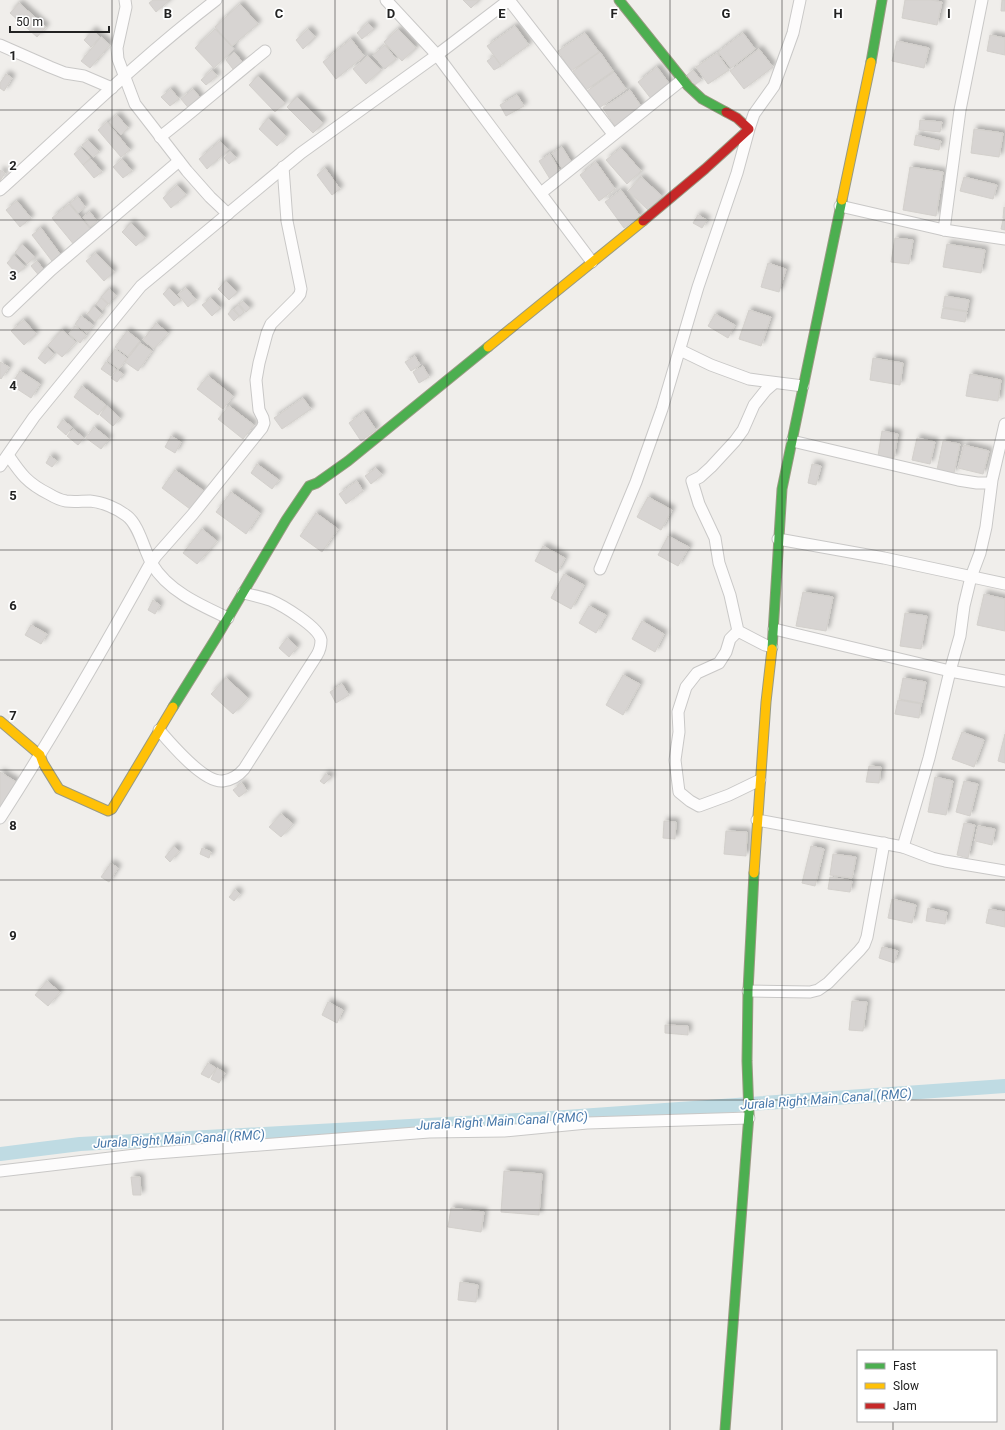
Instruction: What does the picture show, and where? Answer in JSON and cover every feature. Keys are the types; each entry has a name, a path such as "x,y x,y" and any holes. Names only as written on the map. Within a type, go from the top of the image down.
{"street":[{"path":"125,0 126,7 117,48 118,59 138,109 205,192 228,214"},
{"path":"0,190 124,77 184,25 216,0"},
{"path":"386,0 437,55 592,262"},
{"path":"0,466 34,417 141,286 283,167 437,55 509,0 613,134"},
{"path":"619,0 682,80 696,94 737,118 749,129"},
{"path":"600,568 636,482 662,409 698,287 737,173 754,114 774,86 793,33 800,0"},
{"path":"725,1430 749,1116 747,1065 748,991 757,820 766,702 774,629 782,489 874,46 882,0"},
{"path":"944,230 960,110 982,0"},
{"path":"0,45 65,73 84,76 112,88"},
{"path":"160,137 264,50"},
{"path":"541,193 682,80"},
{"path":"0,721 40,755 43,763 59,789 108,811 112,809 286,520 310,486 317,483 348,461 672,198 749,129"},
{"path":"8,311 51,270 178,160"},
{"path":"0,818 40,755 152,563 262,428 264,423 258,410 256,380 267,333 271,324 297,298 301,289 287,221 283,167"},
{"path":"840,206 944,230 1005,239"},
{"path":"680,350 732,374 749,379 803,386"},
{"path":"738,631 730,595 719,563 715,538 699,504 692,481 700,477 711,467 735,441 743,430 754,405 766,390 774,383"},
{"path":"903,846 912,820 929,758 960,636 964,606 983,539 991,483 1005,424"},
{"path":"792,441 958,480 976,483 991,483"},
{"path":"8,455 22,475 29,482 60,500 92,501 111,507 128,516 136,528 152,563 160,575 173,588 228,618"},
{"path":"778,538 884,558 971,578 1005,584"},
{"path":"159,730 178,752 208,776 222,781 232,778 244,769 317,655 320,648 321,639 308,624 270,600 243,593"},
{"path":"774,629 950,671 1005,681"},
{"path":"738,631 772,647"},
{"path":"738,631 730,639 726,652 719,663 697,673 686,687 678,712 679,732 675,760 679,792 699,806 729,795 760,780"},
{"path":"757,820 903,846 932,858 1005,871"},
{"path":"748,991 810,992 818,990 828,983 859,951 864,945 866,937 884,843"},
{"path":"0,1171 144,1154 429,1132 504,1131 587,1124 749,1116"}],"building":[{"path":"153,0 170,0 156,12 149,3"},
{"path":"463,0 479,0 471,8"},
{"path":"905,0 931,0 942,2 937,25 902,18"},
{"path":"1002,0 1005,0 1005,11 1001,11"},
{"path":"19,3 46,27 37,37 10,13"},
{"path":"240,4 258,24 232,46 215,27"},
{"path":"368,23 374,29 362,39 357,33"},
{"path":"515,26 529,45 501,65 487,46"},
{"path":"215,29 234,49 214,68 195,48"},
{"path":"308,29 315,37 303,49 296,40"},
{"path":"398,29 416,48 402,61 384,42"},
{"path":"93,30 100,37 91,47 84,40"},
{"path":"585,33 599,52 571,71 558,51"},
{"path":"743,33 755,49 731,68 718,52"},
{"path":"990,35 1005,38 1005,55 987,51"},
{"path":"101,37 110,45 90,68 81,61"},
{"path":"351,39 364,56 336,79 323,62"},
{"path":"897,41 929,48 924,68 892,61"},
{"path":"385,45 396,59 385,69 373,55"},
{"path":"759,49 773,67 744,89 730,71"},
{"path":"234,52 245,65 236,73 226,60"},
{"path":"600,52 613,71 586,90 573,71"},
{"path":"717,53 729,70 708,84 696,67"},
{"path":"368,56 381,70 366,84 353,69"},
{"path":"494,56 501,66 494,70 487,61"},
{"path":"657,67 671,86 652,100 638,82"},
{"path":"212,70 217,76 206,85 201,80"},
{"path":"693,70 701,80 695,85 687,75"},
{"path":"614,72 626,89 599,108 587,91"},
{"path":"6,74 12,78 4,91 0,88 0,83"},
{"path":"258,76 285,103 275,112 249,85"},
{"path":"171,89 179,99 170,106 161,97"},
{"path":"193,89 203,101 191,111 181,99"},
{"path":"630,90 643,109 616,128 603,108"},
{"path":"517,95 524,106 506,116 500,105"},
{"path":"297,97 323,123 313,133 287,107"},
{"path":"117,115 128,128 121,135 109,122"},
{"path":"268,118 286,136 277,146 259,129"},
{"path":"920,120 942,122 940,132 919,130"},
{"path":"107,122 130,150 121,157 98,130"},
{"path":"974,129 1003,133 999,157 971,153"},
{"path":"916,135 941,141 939,150 914,145"},
{"path":"88,140 99,152 93,157 82,145"},
{"path":"220,141 228,150 207,169 199,159"},
{"path":"562,147 573,165 564,171 552,153"},
{"path":"81,148 90,158 83,165 74,154"},
{"path":"621,148 641,171 627,184 606,160"},
{"path":"230,151 236,158 229,164 224,158"},
{"path":"550,154 561,173 550,179 539,161"},
{"path":"91,159 102,172 94,178 83,165"},
{"path":"122,159 132,171 123,178 113,167"},
{"path":"596,162 615,189 599,201 580,175"},
{"path":"910,167 943,172 936,216 903,210"},
{"path":"325,168 340,189 332,195 317,175"},
{"path":"0,170 5,173 0,181"},
{"path":"641,177 662,196 648,210 628,191"},
{"path":"964,177 997,185 993,199 960,191"},
{"path":"177,185 186,195 171,208 163,198"},
{"path":"621,190 640,216 624,228 605,202"},
{"path":"78,197 85,207 78,213 70,203"},
{"path":"17,201 31,218 20,227 6,210"},
{"path":"69,204 92,231 75,246 52,218"},
{"path":"1004,207 1005,208 1005,219 1003,218"},
{"path":"90,212 97,221 90,227 83,217"},
{"path":"698,215 707,220 702,228 693,223"},
{"path":"1003,220 1005,220 1005,230 1001,229"},
{"path":"131,223 145,238 136,246 122,232"},
{"path":"41,228 63,258 55,265 32,235"},
{"path":"895,238 913,240 909,264 891,262"},
{"path":"22,244 35,257 27,264 15,252"},
{"path":"947,244 985,250 981,273 943,267"},
{"path":"96,253 114,272 104,281 86,261"},
{"path":"14,255 25,267 17,274 7,263"},
{"path":"37,261 46,273 41,278 31,266"},
{"path":"768,263 786,269 779,292 761,287"},
{"path":"226,281 237,292 229,300 218,289"},
{"path":"169,288 181,300 174,306 163,294"},
{"path":"186,288 196,300 188,307 178,294"},
{"path":"109,289 116,295 109,304 101,297"},
{"path":"945,296 969,300 967,311 943,307"},
{"path":"101,298 108,304 103,310 96,304"},
{"path":"211,298 220,308 212,316 202,305"},
{"path":"243,301 250,308 246,312 239,304"},
{"path":"238,305 244,312 240,316 234,309"},
{"path":"94,306 102,314 95,322 87,314"},
{"path":"943,308 967,312 965,322 941,318"},
{"path":"232,309 239,316 234,321 228,314"},
{"path":"749,310 771,317 761,346 739,339"},
{"path":"715,314 735,325 728,338 708,326"},
{"path":"81,316 93,325 87,333 75,324"},
{"path":"24,320 36,334 24,345 11,331"},
{"path":"156,323 168,333 154,349 143,340"},
{"path":"75,326 86,335 80,343 69,334"},
{"path":"62,330 76,342 62,357 48,345"},
{"path":"127,331 140,341 128,356 115,347"},
{"path":"140,343 152,351 138,371 125,362"},
{"path":"47,347 54,354 45,364 38,358"},
{"path":"115,349 127,358 119,369 107,360"},
{"path":"415,356 420,365 411,371 405,362"},
{"path":"873,358 903,363 900,385 870,380"},
{"path":"0,362 9,367 1,379 0,378"},
{"path":"106,362 116,369 111,376 101,369"},
{"path":"423,366 429,377 419,383 413,372"},
{"path":"117,370 123,374 117,382 111,378"},
{"path":"20,371 40,384 31,398 11,385"},
{"path":"970,374 1001,380 998,401 966,396"},
{"path":"208,376 233,396 223,409 197,389"},
{"path":"82,386 106,405 98,415 74,397"},
{"path":"303,398 311,409 282,429 274,418"},
{"path":"107,406 120,418 113,426 100,415"},
{"path":"229,406 254,425 243,439 218,419"},
{"path":"364,412 376,430 361,441 349,423"},
{"path":"63,420 72,427 66,435 57,427"},
{"path":"94,427 109,439 101,449 86,438"},
{"path":"73,429 84,438 78,445 67,436"},
{"path":"882,431 898,434 894,458 878,456"},
{"path":"171,436 181,442 175,453 165,447"},
{"path":"917,438 935,442 930,464 912,460"},
{"path":"943,441 960,444 954,473 937,470"},
{"path":"964,445 989,451 983,474 958,468"},
{"path":"50,456 57,461 52,467 46,463"},
{"path":"257,464 279,480 272,489 251,473"},
{"path":"812,464 821,466 816,485 808,483"},
{"path":"376,468 382,475 371,484 365,476"},
{"path":"175,470 204,491 190,509 162,488"},
{"path":"357,481 363,491 346,504 339,494"},
{"path":"231,492 260,513 246,534 216,512"},
{"path":"648,497 672,510 661,530 637,517"},
{"path":"316,513 338,529 322,552 300,536"},
{"path":"202,529 217,541 197,564 183,553"},
{"path":"668,536 689,547 678,566 658,555"},
{"path":"543,546 565,558 557,573 535,561"},
{"path":"564,574 584,585 571,609 551,598"},
{"path":"803,592 833,597 826,631 796,626"},
{"path":"984,594 1005,599 1005,631 977,625"},
{"path":"153,600 160,605 155,614 148,610"},
{"path":"589,606 606,615 596,633 579,623"},
{"path":"905,613 927,616 921,649 900,646"},
{"path":"642,621 664,634 655,652 632,639"},
{"path":"31,625 47,634 41,644 25,635"},
{"path":"287,638 297,647 289,657 279,648"},
{"path":"623,675 640,684 623,715 606,705"},
{"path":"226,678 248,698 233,714 211,694"},
{"path":"903,678 926,682 922,703 899,699"},
{"path":"342,684 349,695 336,703 330,692"},
{"path":"898,700 921,704 919,718 895,714"},
{"path":"962,732 984,740 974,767 952,759"},
{"path":"1005,734 1005,763 998,761"},
{"path":"869,766 881,767 879,783 866,782"},
{"path":"0,772 18,783 0,813"},
{"path":"326,774 331,777 324,784 320,781"},
{"path":"935,777 953,781 946,815 928,812"},
{"path":"964,781 978,784 970,816 956,812"},
{"path":"242,783 247,791 239,797 233,790"},
{"path":"281,814 293,824 281,837 269,827"},
{"path":"664,821 676,822 675,839 663,838"},
{"path":"964,823 975,825 968,858 957,855"},
{"path":"978,826 995,829 992,845 975,841"},
{"path":"726,831 747,832 746,856 724,854"},
{"path":"174,846 179,851 170,862 165,857"},
{"path":"811,846 824,849 815,886 802,883"},
{"path":"202,848 211,852 209,858 200,854"},
{"path":"833,854 856,857 852,878 830,875"},
{"path":"111,863 118,868 109,882 101,877"},
{"path":"830,877 852,881 850,892 828,889"},
{"path":"235,890 240,894 234,901 229,897"},
{"path":"892,899 916,905 912,923 888,918"},
{"path":"928,908 947,912 945,924 926,921"},
{"path":"989,909 1005,912 1005,927 986,923"},
{"path":"882,947 898,951 894,963 879,958"},
{"path":"47,981 60,992 48,1006 35,995"},
{"path":"852,1001 867,1002 863,1031 849,1030"},
{"path":"328,1002 343,1010 337,1023 322,1015"},
{"path":"665,1025 688,1026 688,1035 665,1033"},
{"path":"208,1063 216,1068 209,1078 201,1074"},
{"path":"217,1068 225,1073 219,1083 211,1079"},
{"path":"504,1171 542,1174 539,1215 501,1212"},
{"path":"131,1177 140,1177 141,1195 133,1195"},
{"path":"451,1208 484,1212 481,1232 448,1227"},
{"path":"460,1282 478,1285 476,1302 458,1300"}],"waterway":[{"name":"Jurala Right Main Canal (RMC)","path":"0,1154 80,1144 537,1119 1005,1086"}],"traffic: fast":[{"path":"619,0 688,86 702,99 726,112"},
{"path":"871,62 882,0"},
{"path":"772,649 782,489 842,200"},
{"path":"173,707 286,520 309,486 317,483 348,461 488,347"},
{"path":"725,1430 749,1114 747,1061 748,991 754,873"}],"traffic: slow":[{"path":"842,200 871,62"},
{"path":"488,347 643,221"},
{"path":"754,873 766,702 772,649"},
{"path":"0,721 40,755 43,763 59,789 108,811 112,809 173,707"}],"traffic: jam":[{"path":"643,221 705,169 749,129 737,118 726,112"}]}
